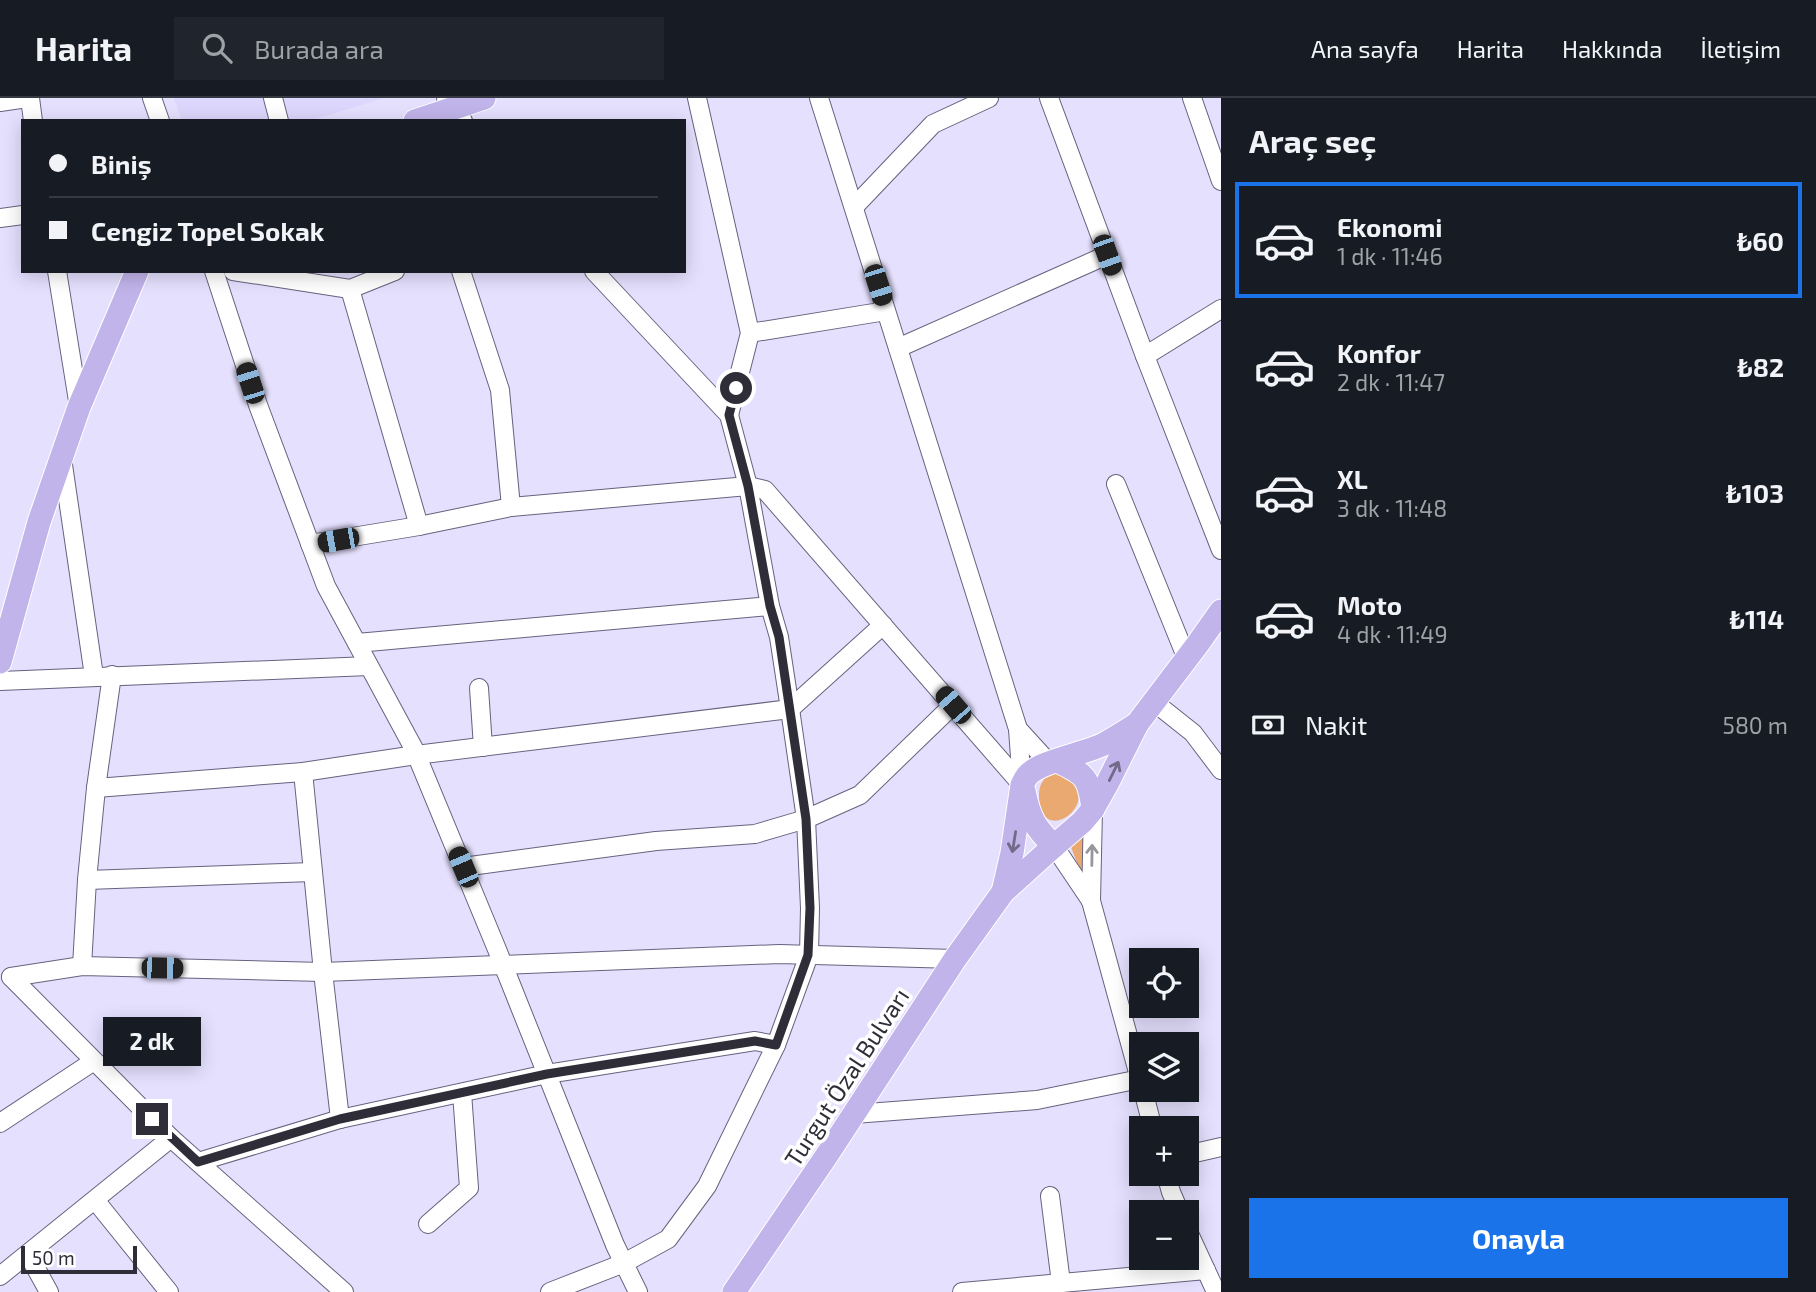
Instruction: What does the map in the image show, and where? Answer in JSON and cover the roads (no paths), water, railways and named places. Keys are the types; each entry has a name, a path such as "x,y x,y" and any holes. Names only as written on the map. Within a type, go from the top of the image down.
{"main road":[{"path":"422,119 484,98"},
{"path":"0,662 39,522 79,407 136,273"},
{"name":"Turgut Özal Bulvarı","path":"739,1292 955,959 1003,892 1082,822 1093,808 1137,724 1221,611"},
{"name":"Turgut Özal Bulvarı","path":"1003,892 1022,785 1028,775 1038,767 1104,744 1137,724"},
{"path":"1053,762 1073,768 1086,778 1093,808"},
{"path":"1022,785 1038,831 1054,846"}],"street":[{"path":"0,102 29,98 33,119"},
{"path":"152,98 159,119"},
{"path":"273,98 278,119"},
{"path":"696,98 750,333 729,415"},
{"path":"819,98 1018,729 1022,785"},
{"path":"854,207 933,124 989,98"},
{"path":"1049,98 1221,550"},
{"path":"1192,98 1221,181"},
{"path":"0,218 21,215"},
{"path":"898,348 1107,255"},
{"path":"57,273 79,407"},
{"path":"215,273 258,405 326,586 416,755 638,1292"},
{"path":"246,273 350,289 390,273"},
{"path":"462,273 500,390 511,507"},
{"path":"550,1292 624,1263 668,1239 707,1186 776,1045 808,955 810,908 806,819 790,709 779,637 770,606 748,486 729,415 596,273"},
{"path":"350,289 419,526"},
{"path":"1145,356 1221,309"},
{"path":"750,333 886,311"},
{"path":"62,456 103,676 82,966"},
{"path":"1116,484 1186,659"},
{"path":"310,544 511,507 748,486 765,490 1022,785"},
{"path":"357,643 770,606"},
{"path":"96,788 303,772 416,755 790,709 883,625"},
{"path":"0,681 369,666"},
{"path":"479,688 484,747"},
{"path":"1154,702 1194,733 1221,769"},
{"path":"463,867 656,841 755,834 806,819 860,795 953,705"},
{"path":"1018,729 1053,762"},
{"path":"303,772 340,1119"},
{"path":"1093,808 1091,901 1129,1040"},
{"path":"1054,846 1091,901"},
{"path":"87,880 313,872"},
{"path":"4,973 82,966 323,972 779,954 955,959"},
{"path":"4,973 172,1138 344,1292"},
{"path":"198,1162 340,1119 547,1074 755,1041 776,1045"},
{"path":"0,1123 94,1061"},
{"path":"854,1114 1037,1100 1129,1086"},
{"path":"428,1224 469,1188 461,1093"},
{"path":"0,1276 172,1138"},
{"path":"1199,1152 1221,1147"},
{"path":"1050,1196 1061,1283"},
{"path":"95,1200 169,1292"},
{"path":"28,1254 49,1292"},
{"path":"1199,1255 1216,1292"},
{"path":"962,1292 1061,1283 1113,1285 1206,1270"}]}
